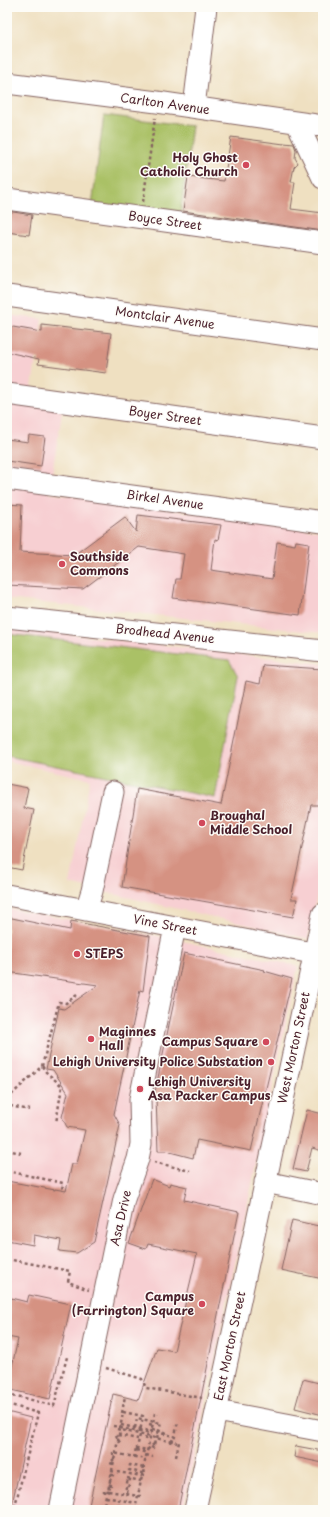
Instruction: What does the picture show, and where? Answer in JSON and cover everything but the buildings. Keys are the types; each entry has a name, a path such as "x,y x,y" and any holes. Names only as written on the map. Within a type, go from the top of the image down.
{"street":[{"path":"194,107 206,7"},
{"name":"Carlton Avenue","path":"7,83 194,107 323,126"},
{"path":"297,123 323,178"},
{"name":"Boyce Street","path":"7,199 323,243"},
{"name":"Montclair Avenue","path":"7,296 323,340"},
{"name":"Boyer Street","path":"7,394 323,438"},
{"name":"Birkel Avenue","path":"7,479 323,522"},
{"name":"Brodhead Avenue","path":"7,617 323,651"},
{"path":"86,910 92,891 113,792"},
{"name":"Vine Street","path":"7,895 319,954"},
{"name":"West Morton Street","path":"265,1182 319,954 323,914"},
{"name":"Asa Drive","path":"60,1510 124,1199 138,1159 141,1144 140,1099 152,1078 175,926"},
{"path":"265,1182 323,1194"},
{"name":"East Morton Street","path":"195,1510 265,1182"},
{"path":"217,1406 323,1431"}],"path":[{"path":"141,218 157,102"},
{"path":"7,1099 42,1066 59,1002 66,1003 76,995"},
{"path":"42,1066 46,1072 62,1086 56,1123"},
{"path":"7,1117 10,1106 10,1097"},
{"path":"10,1106 30,1110"},
{"path":"7,1150 21,1153"},
{"path":"152,1162 190,1171"},
{"path":"7,1171 63,1183 62,1190"},
{"path":"7,1259 70,1271 68,1282 73,1284"},
{"path":"7,1398 16,1396 54,1406 67,1357"},
{"path":"7,1358 14,1360"},
{"path":"90,1364 142,1379 146,1388 217,1406"},
{"path":"110,1475 116,1451 125,1396"},
{"path":"124,1400 128,1401"},
{"path":"7,1404 38,1413 14,1510"},
{"path":"123,1410 142,1417 144,1420 153,1423 161,1423 154,1444 147,1450"},
{"path":"145,1461 155,1413"},
{"path":"135,1510 155,1413 158,1414 155,1413"},
{"path":"139,1495 155,1413"},
{"path":"134,1458 142,1417"},
{"path":"138,1434 137,1418 142,1417"},
{"path":"138,1434 144,1420"},
{"path":"176,1443 174,1436 178,1426 178,1421"},
{"path":"113,1426 119,1433 146,1436 151,1434 156,1429 168,1433"},
{"path":"119,1433 138,1434"},
{"path":"119,1433 174,1436"},
{"path":"151,1434 156,1438 166,1441"},
{"path":"156,1438 176,1443"},
{"path":"156,1438 177,1442 176,1443 179,1442 176,1457"},
{"path":"147,1450 149,1442"},
{"path":"136,1448 147,1450 152,1448"},
{"path":"147,1450 153,1457"},
{"path":"116,1451 145,1461"},
{"path":"116,1451 149,1463"},
{"path":"103,1510 116,1451"},
{"path":"130,1465 143,1474 129,1470 130,1465"},
{"path":"126,1494 130,1474"},
{"path":"110,1475 143,1474"},
{"path":"129,1478 143,1474"},
{"path":"135,1510 143,1474"},
{"path":"127,1488 129,1478"},
{"path":"108,1486 126,1494 139,1495"},
{"path":"133,1496 139,1495"},
{"path":"105,1498 136,1503"},
{"path":"117,1504 119,1505 118,1510"}],"shaded area":[{"path":"7,315 42,319 30,401 63,406 49,493 323,531 323,633 7,599"},
{"name":"Broughal Middle School","path":"7,627 323,664 323,867 308,939 70,884 90,779 7,761"},
{"name":"Lehigh University Asa Packer Campus","path":"7,908 163,937 298,966 183,1510 7,1510"}],"green space":[{"path":"104,115 192,126 180,216 92,205"},
{"path":"7,634 229,660 238,676 215,798 7,756"}],"place":[{"name":"Holy Ghost Catholic Church","path":"246,165"},
{"name":"Southside Commons","path":"62,564"},
{"name":"Broughal Middle School","path":"202,823"},
{"name":"STEPS","path":"77,954"},
{"name":"Maginnes Hall","path":"91,1039"},
{"name":"Campus Square","path":"266,1042"},
{"name":"Lehigh University Police Substation","path":"271,1062"},
{"name":"Lehigh University Asa Packer Campus","path":"140,1089"},
{"name":"Campus (Farrington) Square","path":"202,1304"}]}
